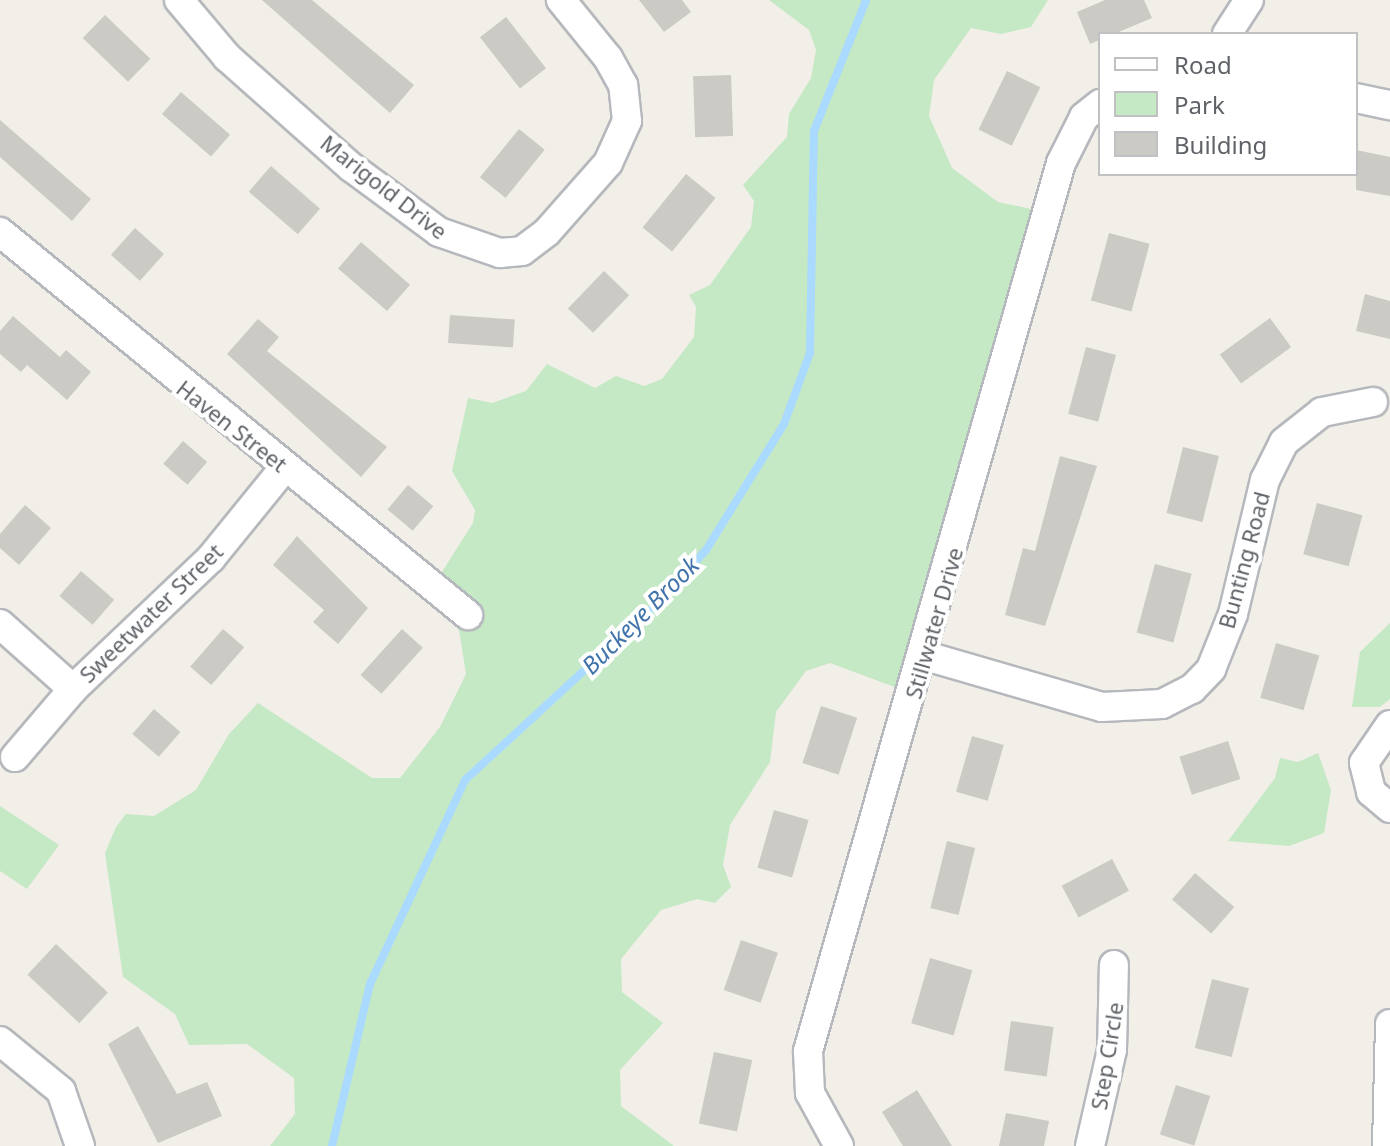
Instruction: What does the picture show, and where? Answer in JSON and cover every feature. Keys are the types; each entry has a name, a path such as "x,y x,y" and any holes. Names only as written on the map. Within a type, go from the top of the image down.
{"street":[{"name":"Marigold Drive","path":"179,0 227,57 351,167 439,232 500,253 522,251 547,232 608,163 627,121 623,85 608,58 561,0"},
{"path":"1228,32 1249,0"},
{"path":"1358,98 1390,105"},
{"name":"Stillwater Drive","path":"839,1146 810,1093 808,1051 926,656 1061,163 1084,117 1098,106"},
{"name":"Haven Street","path":"0,232 468,615"},
{"name":"Bunting Road","path":"926,656 1102,707 1162,704 1192,689 1211,669 1233,614 1265,480 1284,442 1322,412 1373,402"},
{"name":"Sweetwater Street","path":"15,757 73,689 211,558 285,467"},
{"path":"0,624 73,689"},
{"path":"1390,725 1364,763 1371,792 1390,808"},
{"name":"Step Circle","path":"1090,1146 1112,1050 1114,965"},
{"path":"1387,1146 1390,1024"},
{"path":"0,1041 61,1091 80,1146"}],"green space":[{"path":"769,0 1048,0 1031,27 1001,34 971,28 934,80 929,116 952,168 998,202 1046,212 916,695 830,663 806,671 776,712 770,762 730,825 723,865 731,887 715,903 697,899 661,910 621,959 622,992 663,1023 620,1070 621,1106 674,1146 270,1146 295,1114 294,1078 247,1044 189,1045 175,1014 123,977 105,853 116,827 126,814 154,816 196,790 229,734 258,703 372,778 400,778 440,727 466,674 459,630 426,597 473,523 475,510 452,471 468,398 492,403 526,391 547,364 595,388 616,376 644,386 662,379 694,337 696,307 689,295 710,285 751,227 754,201 743,185 787,137 789,114 811,78 816,50 809,30"},
{"path":"1390,623 1390,699 1380,707 1352,707 1360,652"},
{"path":"1318,753 1331,790 1324,833 1289,846 1228,841 1275,778 1280,758 1298,762"},
{"path":"0,806 59,845 27,889 0,871"}],"building":[{"path":"262,0 312,0 414,85 390,113"},
{"path":"639,0 682,0 691,12 664,32"},
{"path":"1105,0 1144,0 1152,18 1119,32 1098,32 1098,41 1090,44 1077,12"},
{"path":"105,15 150,59 128,82 83,38"},
{"path":"506,17 546,68 520,89 480,37"},
{"path":"1007,71 1040,87 1012,146 979,129"},
{"path":"731,75 733,136 695,137 693,76"},
{"path":"181,92 230,135 211,157 162,114"},
{"path":"0,120 91,199 72,221 0,157"},
{"path":"519,129 545,150 506,198 480,177"},
{"path":"1358,150 1390,157 1390,196 1356,190"},
{"path":"271,166 320,209 298,234 249,192"},
{"path":"686,174 716,198 672,252 643,228"},
{"path":"135,228 164,254 140,281 111,255"},
{"path":"1109,233 1150,244 1131,311 1091,301"},
{"path":"361,242 410,285 387,311 338,268"},
{"path":"604,271 629,295 593,333 568,308"},
{"path":"1365,294 1390,301 1390,339 1356,331"},
{"path":"450,315 515,320 513,347 448,343"},
{"path":"13,316 60,357 66,350 91,372 67,400 27,365 21,372 0,354 0,331"},
{"path":"1270,318 1291,347 1241,384 1220,354"},
{"path":"258,319 279,337 267,351 387,447 361,477 227,354"},
{"path":"1086,347 1116,355 1098,422 1068,414"},
{"path":"183,441 207,462 187,485 163,464"},
{"path":"1183,447 1219,456 1202,522 1167,513"},
{"path":"1060,456 1097,466 1045,626 1005,615 1023,548 1035,551"},
{"path":"408,485 433,506 413,531 387,510"},
{"path":"1317,503 1362,515 1349,566 1303,554"},
{"path":"25,505 51,528 19,565 0,548 0,534"},
{"path":"297,536 368,608 338,644 313,622 324,610 273,565"},
{"path":"1155,564 1192,574 1173,642 1137,633"},
{"path":"81,571 114,600 93,625 59,596"},
{"path":"223,629 244,647 211,685 190,667"},
{"path":"402,629 423,648 381,694 361,675"},
{"path":"1276,643 1319,655 1304,710 1260,698"},
{"path":"821,706 857,718 839,775 802,763"},
{"path":"154,709 180,732 159,757 132,734"},
{"path":"972,736 1004,745 988,801 956,792"},
{"path":"1228,741 1240,779 1192,795 1179,757"},
{"path":"774,810 809,820 792,878 757,868"},
{"path":"947,841 975,848 958,915 930,908"},
{"path":"1112,859 1129,891 1079,918 1062,886"},
{"path":"1195,873 1234,907 1211,934 1172,899"},
{"path":"741,940 778,953 761,1003 724,990"},
{"path":"56,944 108,992 79,1023 27,975"},
{"path":"930,958 972,970 954,1035 911,1023"},
{"path":"1212,979 1249,988 1232,1057 1195,1048"},
{"path":"1011,1021 1054,1027 1047,1076 1004,1071"},
{"path":"138,1026 177,1094 207,1082 222,1116 158,1143 108,1044"},
{"path":"714,1052 752,1060 737,1132 699,1123"},
{"path":"1176,1085 1210,1096 1194,1146 1160,1134"},
{"path":"917,1090 952,1146 903,1146 882,1112"},
{"path":"1006,1113 1049,1121 1044,1146 999,1146"}],"waterway":[{"name":"Buckeye Brook","path":"332,1146 370,984 465,780 660,601 706,550 784,424 810,353 814,131 866,0"}]}
